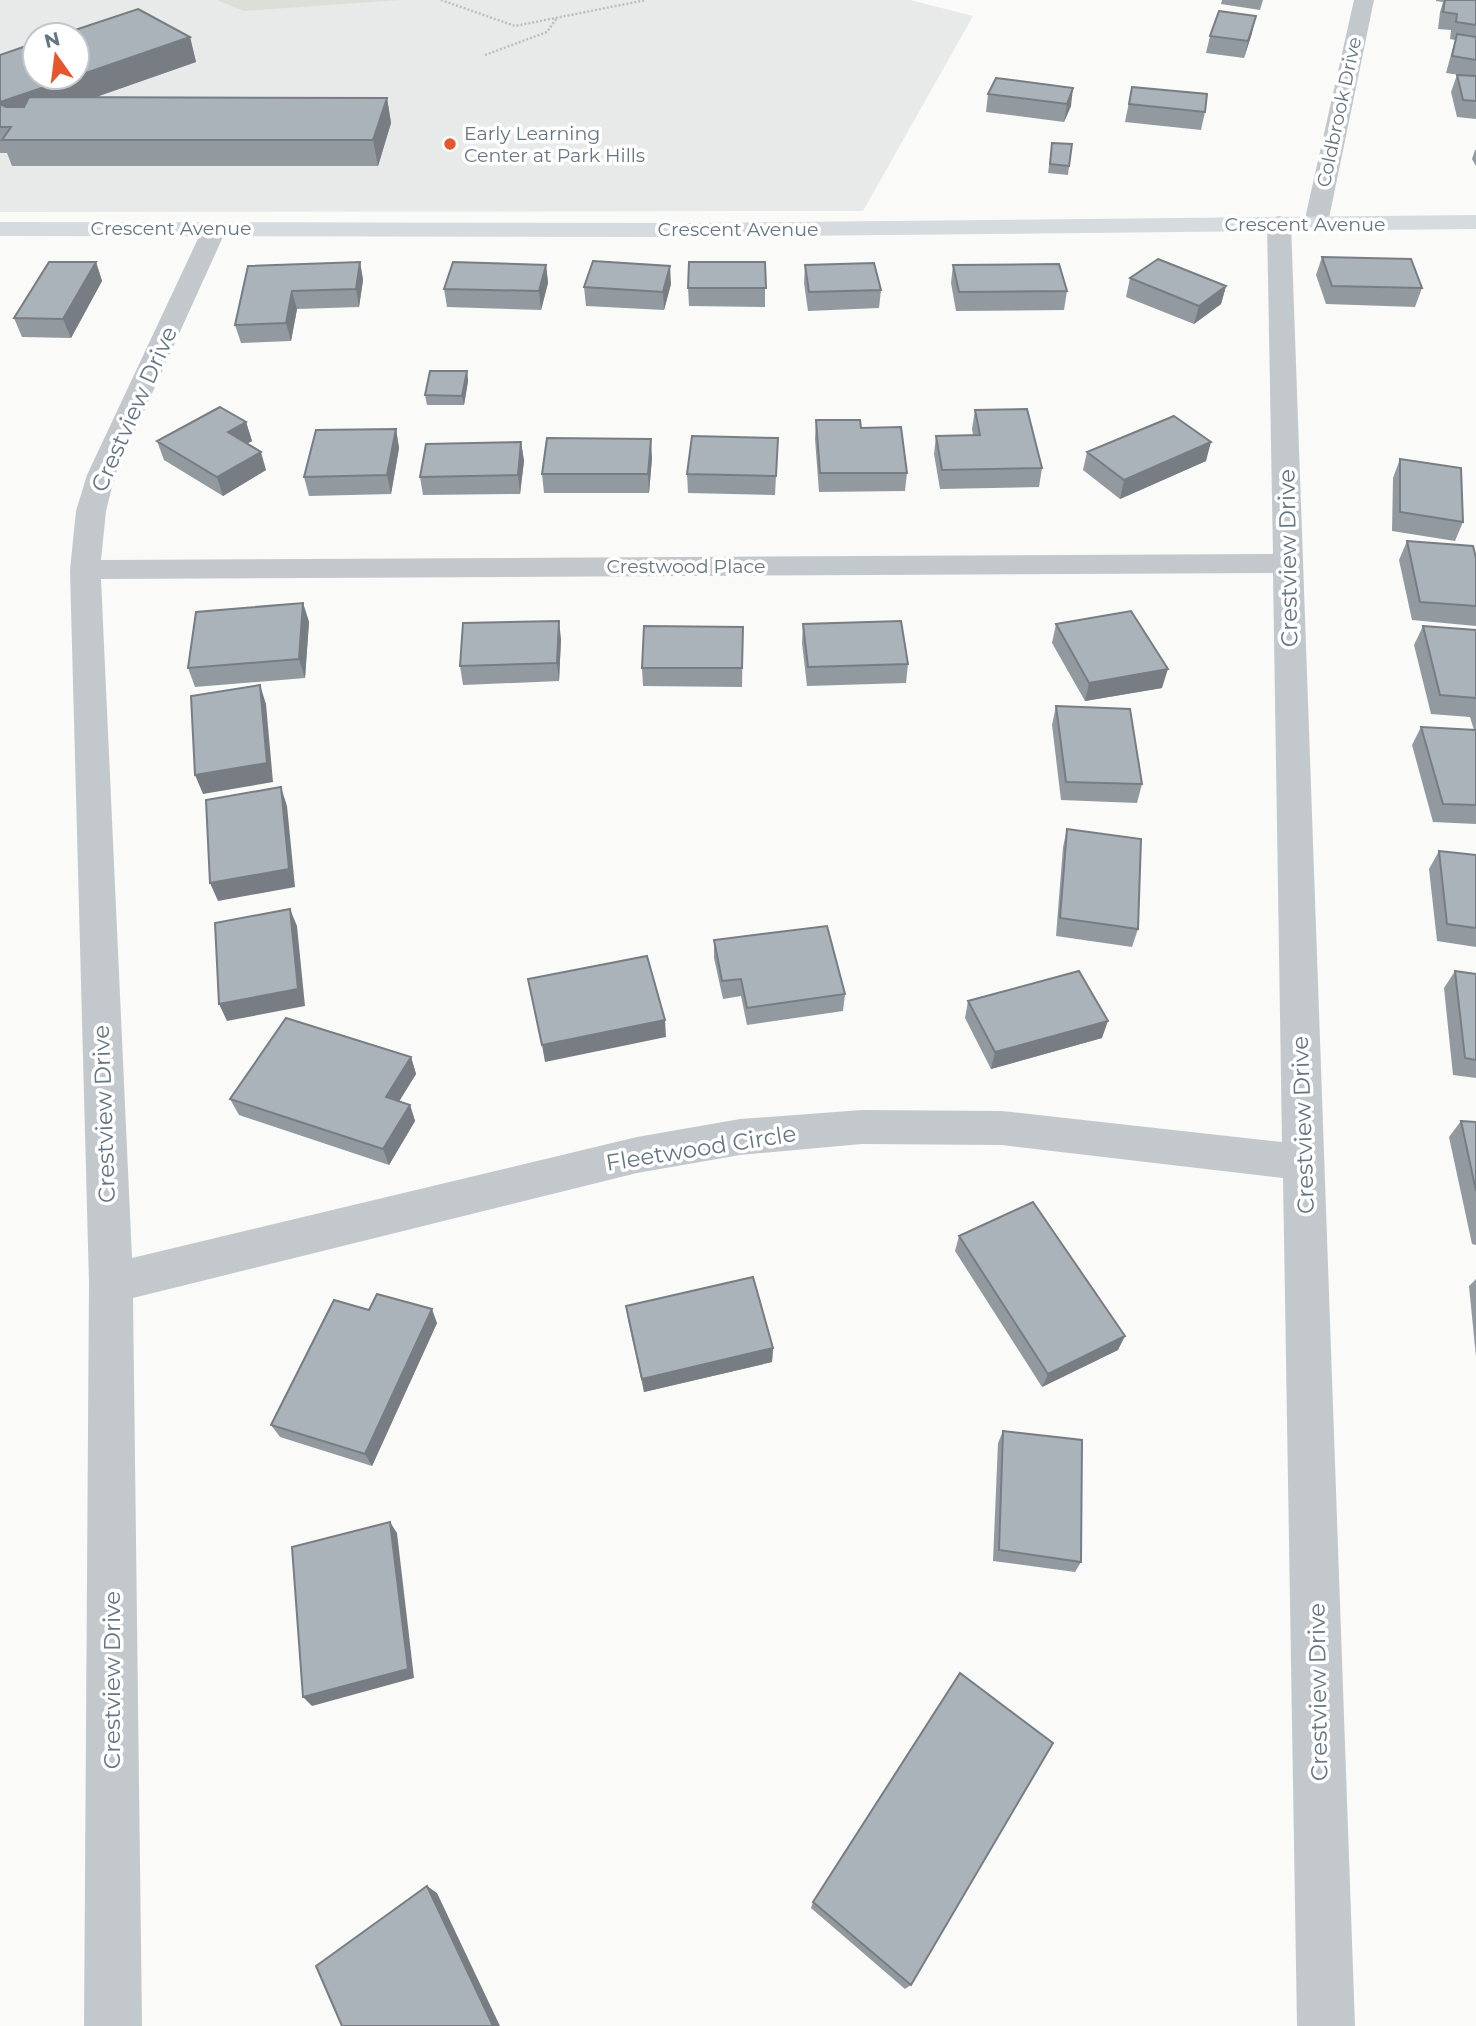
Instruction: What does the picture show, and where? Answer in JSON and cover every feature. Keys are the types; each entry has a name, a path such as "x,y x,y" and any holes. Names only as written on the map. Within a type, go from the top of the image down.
{"street":[{"name":"Coldbrook Drive","path":"1298,223 1364,0"},
{"name":"Crescent Avenue","path":"0,229 690,230 1476,222"},
{"name":"Crestview Drive","path":"1298,223 1288,563 1326,2026"},
{"name":"Crestview Drive","path":"113,2026 111,1283 85,570 91,511 101,475 215,228"},
{"name":"Crestwood Place","path":"85,570 1288,563"},
{"name":"Fleetwood Circle","path":"111,1283 637,1155 740,1138 862,1127 1002,1128 1304,1162"}],"path":[{"path":"441,0 515,26 556,19 584,10 646,0"},
{"path":"485,55 547,32 556,19"}],"shaded area":[{"name":"Early Learning Center at Park Hills","path":"0,0 910,0 973,16 863,211 0,212"},
{"path":"217,0 399,0 244,11"}],"building":[{"path":"1445,0 1476,0 1476,25 1456,22 1457,14 1443,12"},
{"path":"138,9 190,37 91,71 91,25"},
{"path":"1219,11 1256,16 1248,41 1210,36"},
{"path":"1457,34 1476,37 1476,60 1452,56"},
{"path":"21,48 21,91 33,91 0,102 0,55"},
{"path":"1457,75 1476,76 1476,101 1463,100"},
{"path":"996,78 1073,88 1067,104 988,94"},
{"path":"1132,87 1207,94 1205,112 1129,104"},
{"path":"29,97 387,98 373,140 2,140 11,127 0,127 0,104 6,107 24,107"},
{"path":"1052,143 1072,144 1069,166 1050,164"},
{"path":"1322,257 1411,259 1422,288 1332,286"},
{"path":"1158,259 1226,286 1199,306 1130,278"},
{"path":"593,261 670,266 663,292 584,287"},
{"path":"49,262 96,262 63,319 14,318"},
{"path":"360,262 356,289 292,291 286,323 235,325 248,266"},
{"path":"453,262 546,265 539,291 444,289"},
{"path":"689,262 765,262 766,288 688,288"},
{"path":"874,263 881,290 809,292 805,265"},
{"path":"1059,264 1067,291 959,292 953,265"},
{"path":"430,371 467,371 462,396 425,395"},
{"path":"220,407 246,422 228,432 261,452 217,477 157,441"},
{"path":"1027,409 1042,468 942,470 936,436 980,435 975,410"},
{"path":"1174,416 1211,442 1124,480 1087,452"},
{"path":"816,420 860,420 861,428 901,427 907,473 820,473"},
{"path":"396,429 387,475 304,477 316,430"},
{"path":"692,436 778,438 776,476 687,474"},
{"path":"547,438 651,439 648,474 542,474"},
{"path":"521,442 518,475 420,477 426,444"},
{"path":"1400,459 1461,468 1463,522 1400,512"},
{"path":"1407,541 1473,546 1476,558 1476,606 1420,602"},
{"path":"303,603 299,659 188,668 196,612"},
{"path":"1131,611 1168,669 1089,683 1056,624"},
{"path":"559,621 557,663 460,666 463,623"},
{"path":"901,621 908,664 808,667 803,624"},
{"path":"644,626 743,627 742,668 642,668"},
{"path":"1423,626 1476,630 1476,698 1440,695"},
{"path":"260,685 267,763 195,775 191,696"},
{"path":"1056,706 1130,709 1142,784 1066,782"},
{"path":"1421,727 1476,730 1476,805 1443,804"},
{"path":"281,787 289,869 210,883 206,800"},
{"path":"1067,829 1141,839 1138,929 1060,918"},
{"path":"1439,851 1476,855 1476,928 1447,924"},
{"path":"290,909 298,989 219,1004 215,923"},
{"path":"827,926 845,994 747,1008 741,979 722,981 714,940"},
{"path":"647,956 665,1020 542,1045 528,979"},
{"path":"1079,971 1108,1021 995,1052 968,1001"},
{"path":"1455,971 1476,974 1476,1060 1465,1058"},
{"path":"286,1018 411,1057 386,1097 410,1105 383,1149 230,1099"},
{"path":"1461,1121 1476,1122 1476,1191"},
{"path":"1033,1202 1125,1336 1048,1374 959,1236"},
{"path":"753,1277 773,1348 642,1379 626,1306"},
{"path":"377,1294 432,1309 365,1454 271,1425 334,1300 369,1310"},
{"path":"1003,1431 1082,1440 1081,1562 999,1550"},
{"path":"390,1522 408,1669 303,1697 292,1547"},
{"path":"960,1673 1053,1743 911,1985 813,1902"},
{"path":"427,1886 493,2026 342,2026 316,1966"}],"place":[{"name":"Early Learning Center at Park Hills","path":"450,144"}]}
